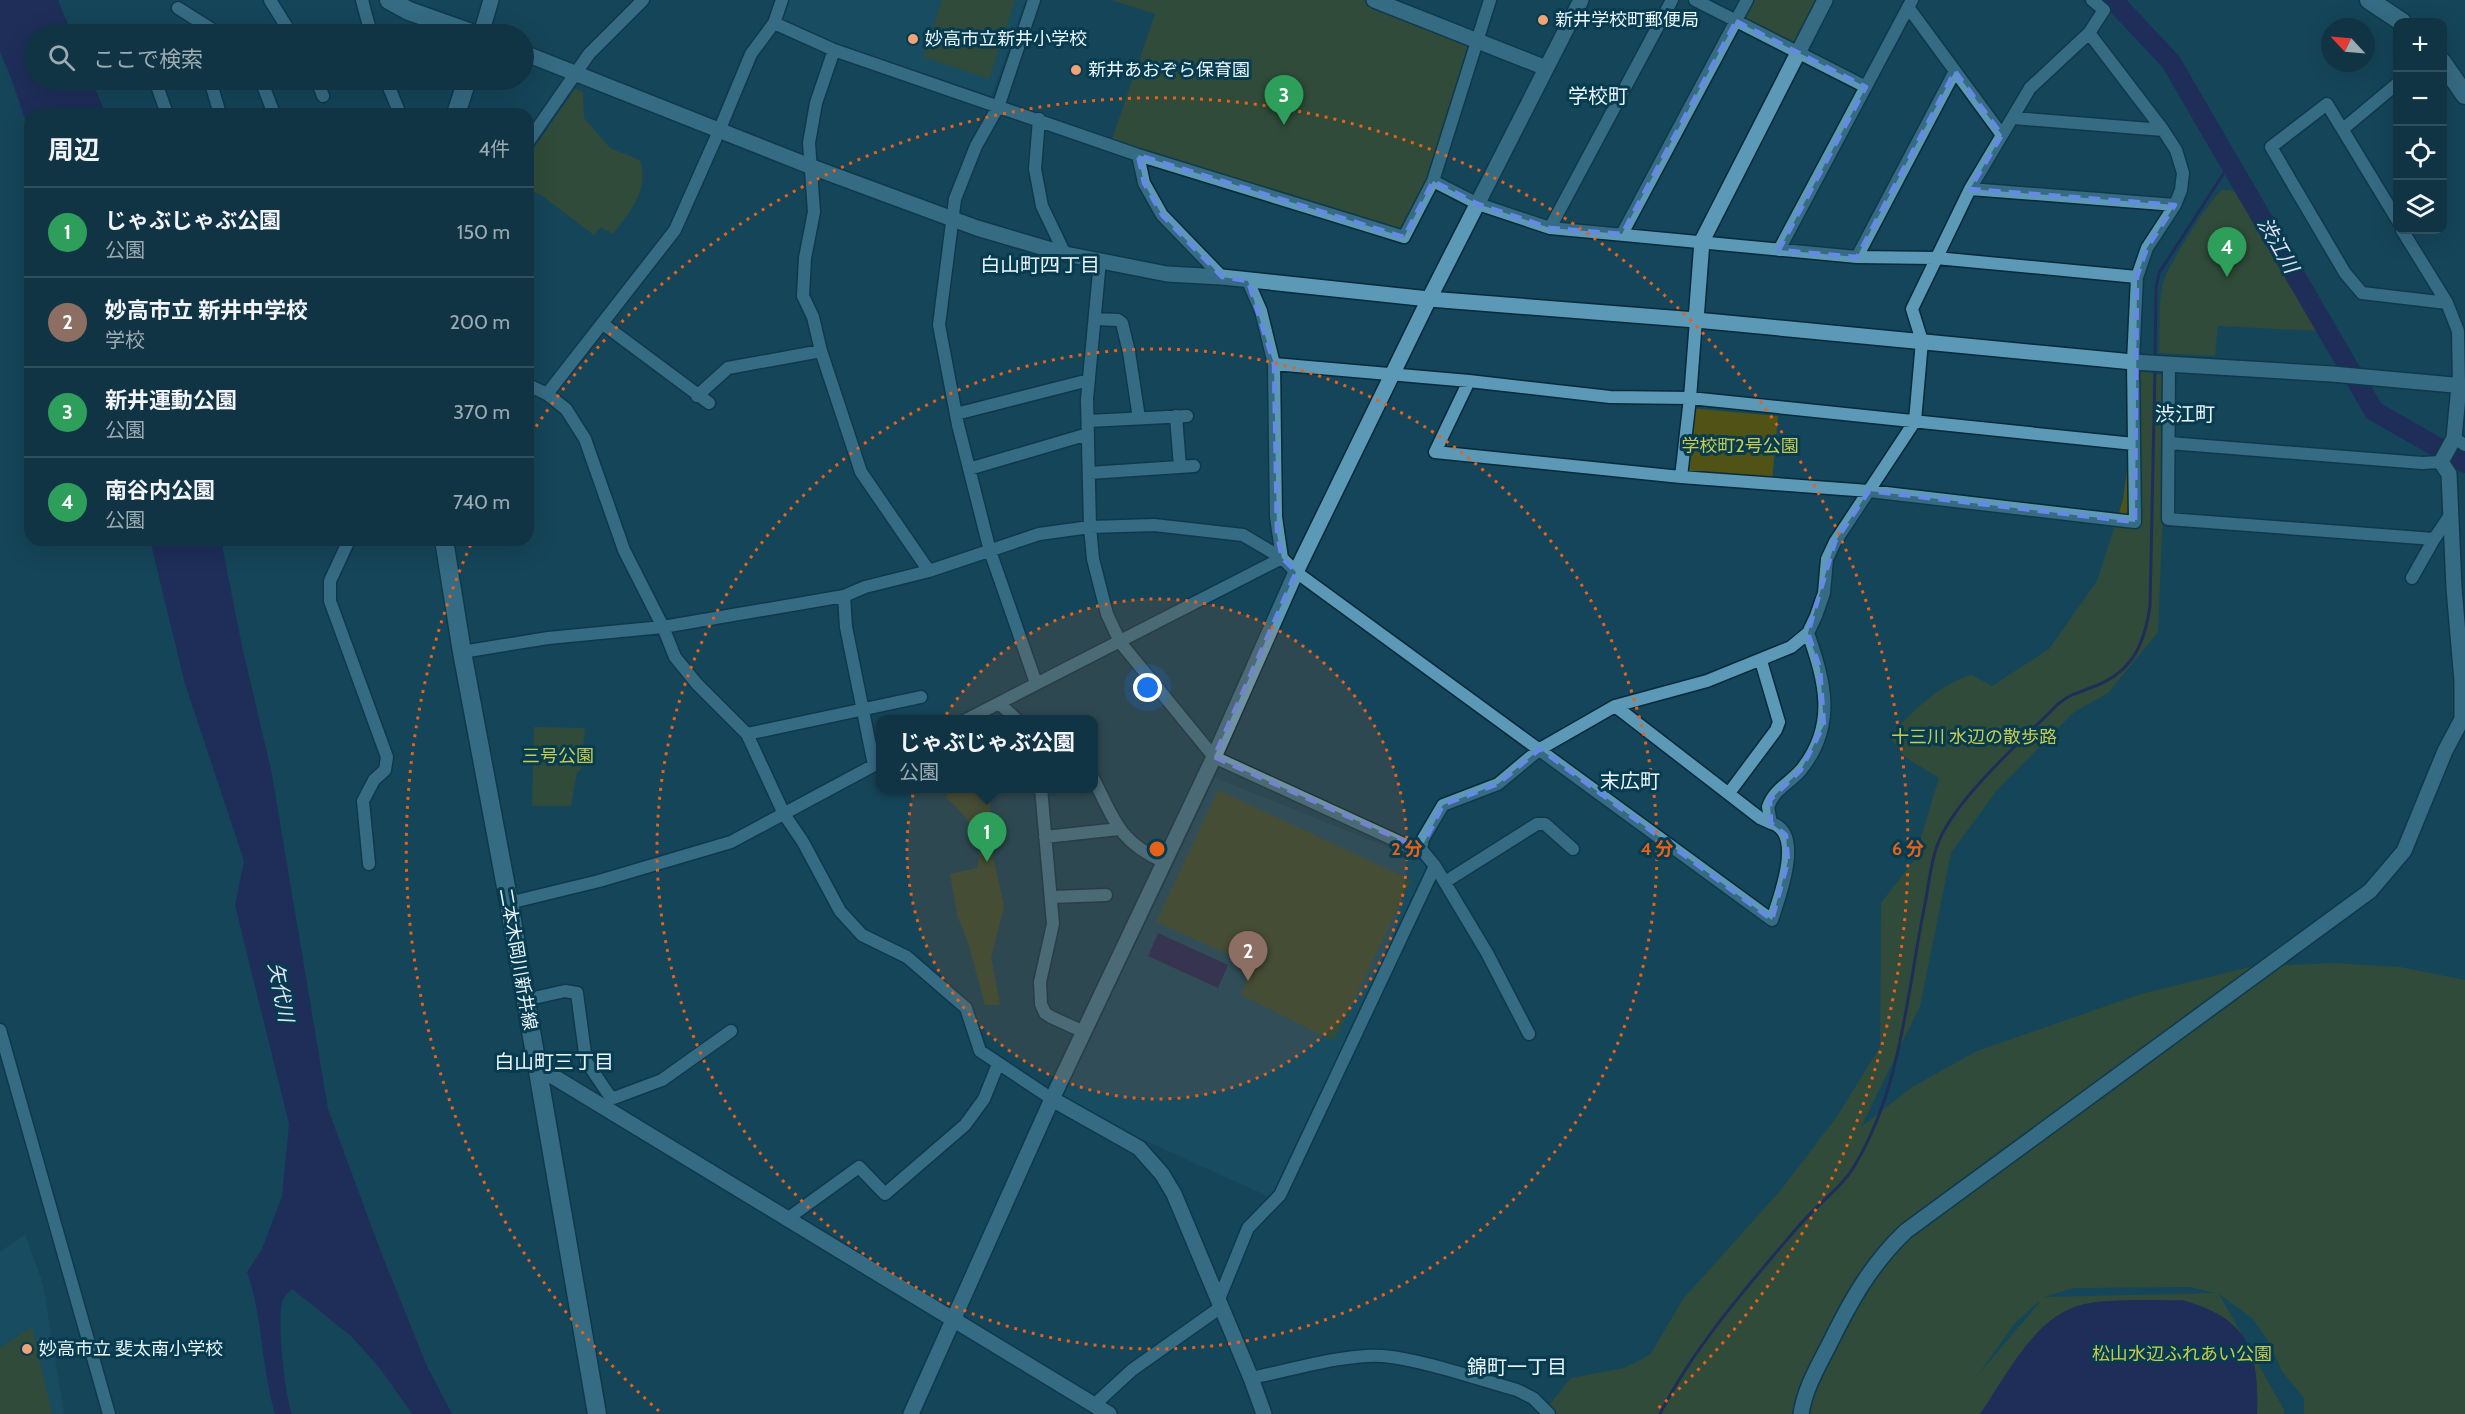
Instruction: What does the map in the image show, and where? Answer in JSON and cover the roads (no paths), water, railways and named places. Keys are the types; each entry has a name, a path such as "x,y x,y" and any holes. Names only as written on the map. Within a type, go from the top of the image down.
{"main road":[{"path":"389,0 447,24"},
{"path":"2368,0 2396,18"},
{"path":"2447,69 2465,95"},
{"path":"458,108 464,90"},
{"name":"二本木岡川新井線","path":"445,546 597,1414"}],"street":[{"path":"270,0 285,24"},
{"path":"362,0 368,24"},
{"path":"484,24 491,0"},
{"path":"534,133 589,54 643,0"},
{"path":"547,394 675,230 751,54 774,23 782,0"},
{"path":"1034,0 998,107 976,146 955,199 939,325 956,414 990,551 1036,682"},
{"path":"1374,0 1546,68"},
{"path":"774,23 834,50 1138,155 1404,237 1433,181 1490,0"},
{"path":"911,1414 1052,1099 1214,757 1296,572 1429,299 1581,0"},
{"path":"1550,228 1672,0"},
{"path":"1695,0 1866,87"},
{"path":"1622,234 1747,0"},
{"path":"1681,477 1690,398 1702,241 1825,0"},
{"path":"1421,849 1423,839 1443,805 1498,784 1540,749 1615,706 1707,681 1761,661 1791,647 1808,633 1824,592 1827,559 1831,551 1845,526 1915,421 1922,341 1912,309 1970,189 2030,88 2089,33 2104,10 2092,0"},
{"path":"1779,250 1910,4 2002,135"},
{"path":"178,8 203,24"},
{"path":"1469,381 1435,452 1681,477 1869,491 2135,522 2137,277 2147,248 2175,205 2181,190 2183,173 2176,150 2163,130 2089,33"},
{"path":"834,50 816,103 808,144 812,167 814,212 805,258 803,296 813,317 821,351 861,472 929,572"},
{"path":"534,57 719,131 952,219 1065,254 1167,274 1222,277 1429,299 1696,320 2138,362 2332,374 2462,386"},
{"path":"1857,257 1955,71"},
{"path":"2343,129 2393,86"},
{"path":"159,90 165,108"},
{"path":"213,90 218,108"},
{"path":"265,90 272,108"},
{"path":"321,90 323,96"},
{"path":"390,90 398,108"},
{"path":"2393,214 2327,104 2271,147 2345,273 2362,293 2447,303"},
{"path":"2014,117 2163,130"},
{"path":"1039,119 1035,169 1042,206 1065,254"},
{"path":"1138,155 1144,183 1162,215 1222,277"},
{"path":"1433,181 1478,204 1550,228 1857,257 1936,258 2137,277"},
{"path":"1970,189 2175,205"},
{"path":"2169,443 2422,463 2441,462 2457,443 2462,386 2462,338 2447,303 2404,234"},
{"path":"1100,261 1089,380 1090,527 1093,559 1101,592 1107,614 1120,642 1214,757 1408,846 1421,849 1435,866 1487,953 1529,1034"},
{"path":"1248,281 1261,311 1274,364 1276,517 1282,558"},
{"path":"1095,319 1118,320 1122,323 1139,418"},
{"path":"603,324 709,403"},
{"path":"697,396 728,368 821,351"},
{"path":"2167,363 2168,519 2434,539"},
{"path":"1274,364 1469,381 1610,397 1690,398 2134,444"},
{"path":"956,414 1089,380"},
{"path":"534,388 547,394 566,409 585,439 624,550 663,627 675,657 704,692 747,735 784,814 803,842 840,911 862,935 907,957 966,1008 980,1051 1052,1099 1139,1148 1162,1174 1174,1194 1264,1414"},
{"path":"969,469 1088,428 1139,418 1182,416 1180,467"},
{"path":"1801,1414 1807,1389 1859,1287 1878,1259 1906,1230 2370,891 2404,851 2445,750 2462,719 2462,681 2449,474 2441,462"},
{"path":"1089,473 1194,466"},
{"path":"2412,578 2434,539 2450,517"},
{"path":"462,652 548,638 663,627 844,596 865,587 929,572 1039,534 1090,527 1154,525 1243,535 1282,558 1296,572 1772,920 1788,861 1786,835 1778,825 1760,818 1615,706"},
{"path":"346,546 330,581 330,601 387,757 385,770 374,780 363,801 369,864"},
{"path":"976,715 1036,682 1120,642 1282,558"},
{"path":"844,596 846,627 876,760"},
{"path":"1771,823 1768,807 1770,800 1801,770 1815,747 1824,725 1826,709 1820,668 1808,633"},
{"path":"1729,793 1776,730 1779,722 1761,661"},
{"path":"747,735 921,697"},
{"path":"999,703 1012,715"},
{"path":"509,903 599,881 731,842 876,765"},
{"path":"1098,788 1125,838 1142,852 1164,862"},
{"path":"1041,793 1053,924 1040,982 1041,1004 1051,1017 1084,1032"},
{"path":"1444,882 1538,824 1545,824 1573,849"},
{"path":"1045,837 1119,829"},
{"path":"1094,1405 1132,1370 1220,1303 1227,1274 1248,1228 1280,1195 1435,866"},
{"path":"1052,897 1106,895"},
{"path":"525,999 565,991 577,993 586,1061 609,1095 611,1104"},
{"path":"0,1029 109,1414"},
{"path":"611,1104 662,1080 731,1031"},
{"path":"788,1219 859,1167 885,1194 965,1125 984,1099 998,1064"},
{"path":"536,1066 611,1104 788,1219 1109,1414"},
{"path":"1251,1378 1322,1364 1382,1356 1403,1359 1517,1390 1533,1398 1549,1414"}],"water":[{"path":"0,0 58,0 68,24 24,24 24,90 95,90 103,108 24,108 24,116 0,52"},
{"name":"矢代川","path":"151,546 222,546 242,646 272,774 328,1109 381,1252 426,1364 452,1414 412,1414 379,1367 351,1336 292,1289 283,1300 280,1323 284,1374 292,1414 275,1414 256,1307 247,1272 262,1249 282,1196 289,1124 235,905 244,861 185,684"},
{"path":"1158,933 1228,965 1218,988 1148,956"},
{"name":"松山水辺ふれあい公園","path":"2182,1300 2222,1316 2245,1339 2256,1371 2257,1414 1980,1414 2031,1339 2057,1316 2072,1308 2096,1302"}],"waterway":[{"name":"渋江川","path":"2113,0 2171,62 2374,411 2465,463"},
{"path":"2155,357 2156,288 2159,273 2231,162"},
{"path":"1660,1414 1688,1365 1723,1317 1797,1228 1849,1174 1871,1134 1894,1069 1932,865 1945,828 1957,810 1990,772 2057,705 2070,696 2116,675 2133,657 2139,646 2150,606 2155,370"}],"place":[{"name":"新井学校町郵便局","path":"1543,20"},
{"name":"妙高市立新井小学校","path":"913,39"},
{"name":"新井あおぞら保育園","path":"1076,70"},
{"name":"新井運動公園","path":"1284,125"},
{"name":"南谷内公園","path":"2227,277"},
{"name":"じゃぶじゃぶ公園","path":"987,862"},
{"name":"妙高市立 新井中学校","path":"1248,981"},
{"name":"妙高市立 斐太南小学校","path":"27,1349"}],"district":[{"name":"学校町","path":"1598,96"},
{"name":"白山町四丁目","path":"1040,265"},
{"name":"渋江町","path":"2185,414"},
{"name":"末広町","path":"1630,781"},
{"name":"白山町三丁目","path":"554,1062"},
{"name":"錦町一丁目","path":"1517,1367"}],"park label":[{"name":"学校町2号公園","path":"1740,446"},
{"name":"十三川 水辺の散歩路","path":"1974,737"},
{"name":"三号公園","path":"558,756"}]}
